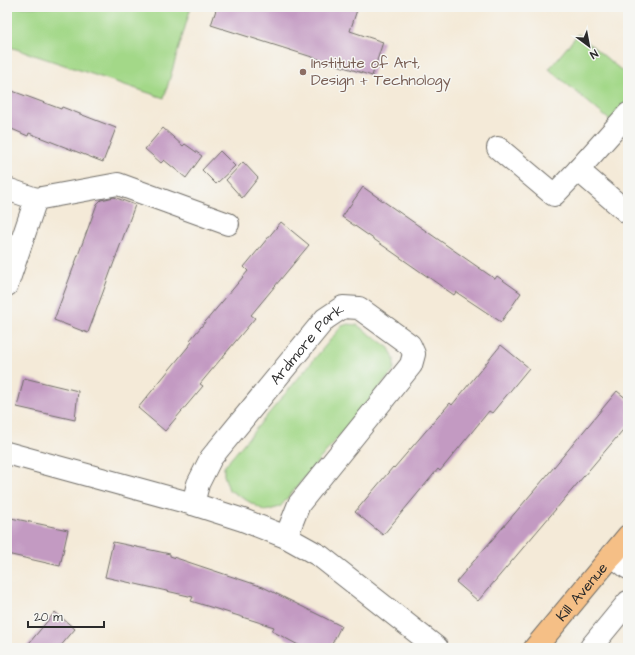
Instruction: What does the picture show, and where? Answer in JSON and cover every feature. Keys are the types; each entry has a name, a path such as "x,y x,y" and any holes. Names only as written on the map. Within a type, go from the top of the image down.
{"main road":[{"name":"Kill Avenue","path":"535,648 620,562 628,536"}],"street":[{"path":"498,148 554,196 628,114"},
{"path":"578,170 628,213"},
{"path":"7,189 36,199 118,184 228,224"},
{"path":"7,284 36,199"},
{"name":"Ardmore Park","path":"193,504 198,484 211,458 325,319 343,307 360,308 410,345 414,354 411,365 299,504 286,537"},
{"path":"7,454 193,504 243,520 286,537 320,556 437,648"},
{"path":"591,647 628,602"}],"green space":[{"path":"7,7 191,7 164,98 7,46"},
{"path":"578,34 628,76 628,120 620,129 549,69"},
{"path":"348,324 357,325 389,348 394,359 394,370 280,507 265,511 229,490 224,475 224,467 342,326"}],"building":[{"path":"217,7 358,7 350,31 383,42 372,76 211,25"},
{"path":"7,89 61,109 62,107 116,128 103,162 29,133 28,136 7,127"},
{"path":"163,128 183,146 185,144 202,156 186,178 164,160 161,163 145,149"},
{"path":"220,151 235,166 216,184 202,170"},
{"path":"243,162 258,178 242,198 226,180"},
{"path":"363,187 495,279 497,276 521,293 501,322 456,292 454,295 342,217"},
{"path":"114,197 135,205 88,333 54,320 97,204 101,200"},
{"path":"281,222 309,245 251,315 255,318 200,384 203,386 165,431 138,408 192,342 190,340 248,271 244,267"},
{"path":"501,345 529,368 492,413 489,411 440,471 438,469 383,535 355,512 450,403 452,405"},
{"path":"24,378 78,391 75,420 17,407"},
{"path":"617,391 628,400 628,424 478,601 456,582"},
{"path":"11,518 68,530 60,566 7,554 7,534"},
{"path":"113,542 170,554 170,556 263,587 341,626 330,648 304,648 272,631 274,627 191,601 193,597 105,577"},
{"path":"55,612 75,629 59,648 25,648"}],"place":[{"name":"Institute of Art, Design + Technology","path":"303,72"}]}
